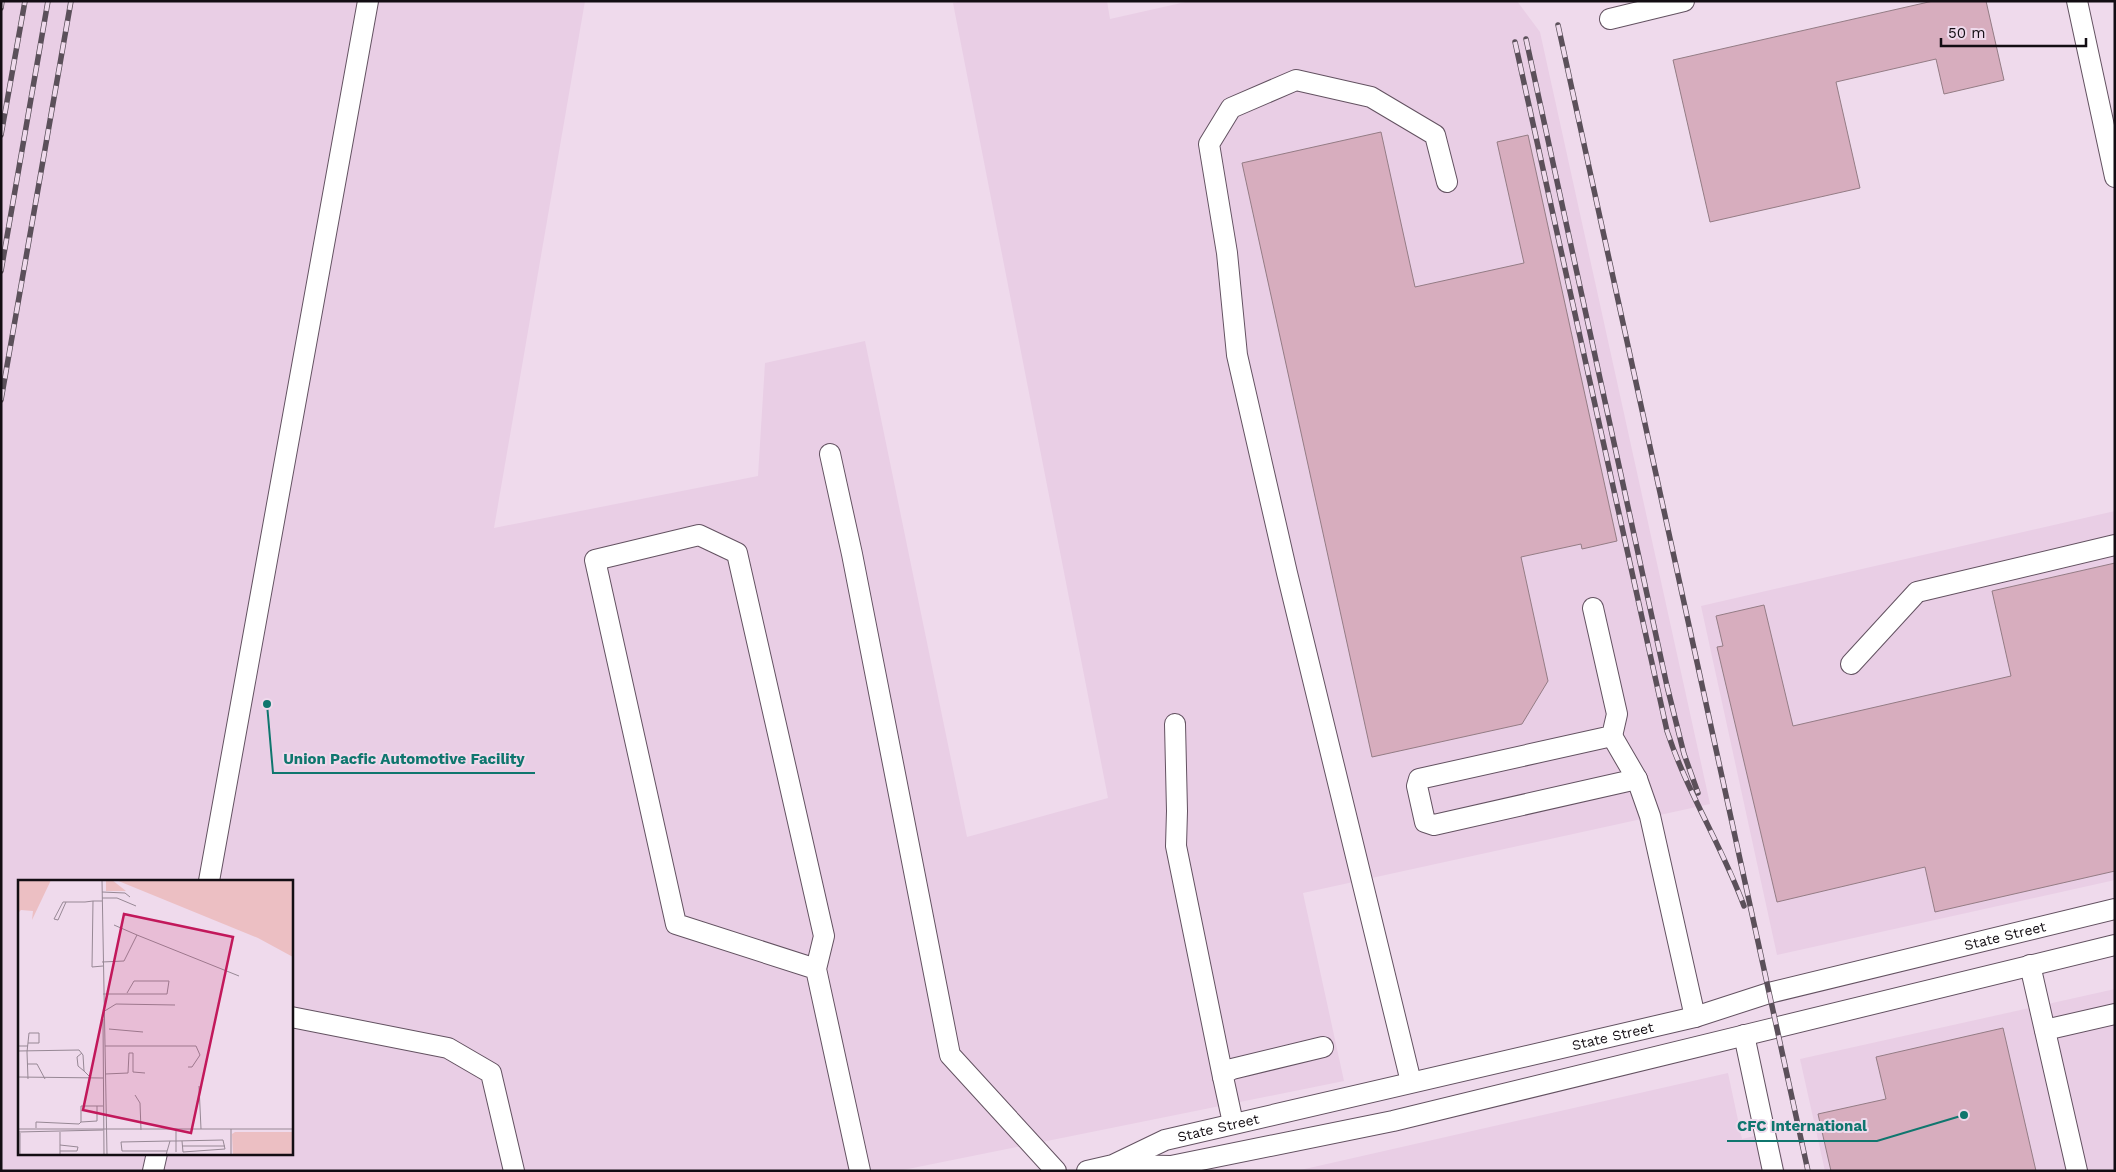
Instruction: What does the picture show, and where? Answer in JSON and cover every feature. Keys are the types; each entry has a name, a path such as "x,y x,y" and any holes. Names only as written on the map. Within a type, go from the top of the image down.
{"street":[{"path":"209,880 368,1"},
{"path":"1610,19 1684,1"},
{"path":"2077,1 2114,171"},
{"path":"1411,1082 1289,582 1237,354 1227,253 1209,144 1231,108 1296,80 1372,97 1435,135 1447,182"},
{"path":"830,454 852,554 950,1055 1056,1171"},
{"path":"816,969 676,924 595,560 699,535 737,554 824,936 816,969 860,1171"},
{"path":"1850,664 1917,592 2115,545"},
{"path":"1593,608 1617,714 1612,736 1637,779 1650,816 1695,1017"},
{"path":"1176,724 1178,811 1176,846 1233,1123"},
{"path":"1612,736 1419,779 1417,786 1425,822 1434,825 1637,779"},
{"name":"State Street","path":"1087,1171 1113,1165 1165,1140 1695,1017 1769,993 2115,909"},
{"name":"State Street","path":"1113,1165 1171,1166 1393,1121 2115,945"},
{"path":"2030,965 2077,1171"},
{"path":"2045,1030 2115,1014"},
{"path":"292,1017 448,1048 490,1073 514,1171"},
{"path":"1744,1035 1768,1166"},
{"path":"1223,1077 1225,1073 1232,1069 1323,1048"},
{"path":"153,1171 157,1154"}],"shaded area":[{"path":"1,1 585,1 494,528 758,476 765,363 865,341 967,837 1108,798 953,3 962,1 1107,1 1110,19 1190,1 1517,1 1540,32 1710,804 1303,893 1344,1081 898,1171 1,1171"},
{"path":"2115,511 2115,880 1777,955 1701,606"},
{"path":"2115,989 2115,1171 1825,1171 1800,1059"},
{"path":"1728,1073 1742,1139 1776,1131 1785,1171 1296,1171"}],"building":[{"path":"1933,1 1986,1 2004,80 1944,94 1936,59 1836,82 1860,188 1710,222 1673,60"},
{"path":"1381,132 1415,287 1524,263 1497,142 1528,135 1617,541 1582,549 1581,544 1521,557 1548,681 1522,724 1372,757 1242,163"},
{"path":"2115,563 2115,871 1935,912 1925,867 1777,902 1717,647 1723,646 1716,616 1764,605 1793,726 2011,676 1992,591"},
{"path":"2003,1028 2036,1171 1831,1171 1818,1114 1886,1099 1876,1057"}],"railway":[{"path":"1,8 2,1"},
{"path":"1,135 25,1"},
{"path":"1,271 48,1"},
{"path":"1,400 71,1"},
{"path":"1558,25 1808,1171"},
{"path":"1526,39 1667,686 1684,754 1698,793"},
{"path":"1515,42 1667,731 1684,776 1726,862 1744,906"}],"place":[{"name":"Union Pacfic Automotive Facility","path":"267,704"},
{"name":"CFC International","path":"1964,1115"}]}
